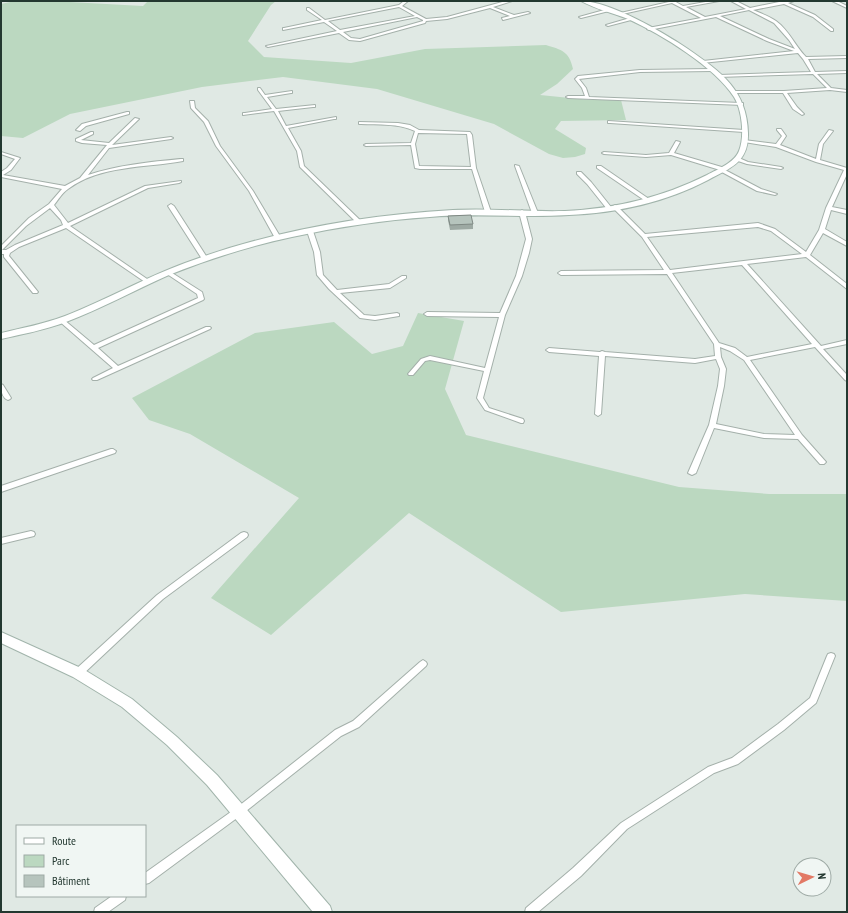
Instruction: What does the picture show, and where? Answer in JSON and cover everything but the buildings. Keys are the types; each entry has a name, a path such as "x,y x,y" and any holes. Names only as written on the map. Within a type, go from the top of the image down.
{"street":[{"path":"284,29 399,4 406,1"},
{"path":"308,9 350,39 360,40 422,23 425,20 447,18 509,1"},
{"path":"1,336 61,320 94,307 147,282 205,259 310,230 446,213 571,213 612,207 687,188 731,164 737,159 742,153 744,141 741,104 734,92 720,76 702,62 650,29 630,19 584,1"},
{"path":"682,7 717,1"},
{"path":"733,1 775,22 791,39 814,73 830,89"},
{"path":"650,29 792,1"},
{"path":"834,1 847,8"},
{"path":"618,14 672,2 705,18"},
{"path":"784,2 814,16 832,30"},
{"path":"399,4 425,20"},
{"path":"491,6 513,16"},
{"path":"581,17 608,10"},
{"path":"502,19 528,13"},
{"path":"268,46 418,16"},
{"path":"717,16 799,52"},
{"path":"608,25 630,19"},
{"path":"702,62 799,52"},
{"path":"805,58 847,57"},
{"path":"587,97 578,77 640,71 712,70"},
{"path":"720,76 847,72"},
{"path":"259,89 286,127 299,151 302,166 360,223"},
{"path":"734,92 784,92 830,89 847,92"},
{"path":"264,96 291,92"},
{"path":"784,92 802,114"},
{"path":"568,97 741,104"},
{"path":"192,102 193,108 206,121 218,146 251,191 278,238"},
{"path":"246,114 313,106"},
{"path":"127,113 84,125 78,129 91,133 79,139 79,141 109,146 154,142 172,138"},
{"path":"286,127 334,118"},
{"path":"81,180 109,146 137,119"},
{"path":"610,122 744,131"},
{"path":"361,123 398,124 408,126 418,131 468,133 470,135 474,168 488,212"},
{"path":"777,146 784,136 779,130"},
{"path":"418,131 416,132 413,144 416,164 420,168 474,168"},
{"path":"818,161 821,144 832,131"},
{"path":"744,141 777,146 818,161 847,169 829,208 822,230 807,255"},
{"path":"671,154 678,142"},
{"path":"366,145 413,144"},
{"path":"1,153 18,158 9,169 1,175"},
{"path":"604,153 646,156 671,154 722,169 760,190 775,194"},
{"path":"737,159 747,163 781,168"},
{"path":"3,251 16,232 51,204 66,188 81,180 119,167 181,160"},
{"path":"517,166 535,213"},
{"path":"599,167 646,199"},
{"path":"579,173 612,207 644,236 717,344 718,357 723,369 721,386 712,425 692,473"},
{"path":"1,175 66,188"},
{"path":"3,251 66,226 147,187 179,182"},
{"path":"839,187 847,189"},
{"path":"51,204 53,209 65,220 66,226 147,282"},
{"path":"171,206 205,259"},
{"path":"829,208 847,212"},
{"path":"521,421 487,409 480,398 486,370 502,316 519,276 526,253 529,239 522,212"},
{"path":"644,236 758,226 773,230 847,287"},
{"path":"310,230 317,252 320,275 331,288 362,317 375,318 397,315"},
{"path":"822,230 847,244"},
{"path":"3,251 35,292"},
{"path":"561,273 668,272 744,264 807,255"},
{"path":"744,264 847,379"},
{"path":"93,348 201,298 200,293 169,273"},
{"path":"337,292 390,286 404,277"},
{"path":"427,314 502,316"},
{"path":"61,320 118,369"},
{"path":"95,379 208,328"},
{"path":"746,359 847,342"},
{"path":"717,344 727,346 746,359 800,437 822,462"},
{"path":"549,350 695,361 718,357"},
{"path":"598,414 602,353"},
{"path":"411,374 423,360 430,358 486,370"},
{"path":"1,386 8,398"},
{"path":"712,425 764,436 800,437"},
{"path":"1,489 113,451"},
{"path":"1,541 31,534"},
{"path":"78,673 160,596 244,535"},
{"path":"1,637 78,673 127,703 172,740 212,780 324,912"},
{"path":"530,912 577,872 624,826 711,770 735,760 781,727 814,700 831,656"},
{"path":"146,878 238,812 338,733 356,724 423,664"},
{"path":"99,912 120,897"}],"green space":[{"path":"15,1 51,1 143,6 148,1 276,1 271,5 248,41 264,57 351,63 425,49 546,45 564,52 569,58 573,69 557,84 540,95 590,100 621,100 626,120 561,121 555,129 586,148 585,154 563,158 549,154 494,124 377,89 283,77 202,87 70,114 23,138 1,136 1,4"},
{"path":"418,313 464,321 445,389 466,435 679,487 769,494 847,494 847,601 745,594 561,612 409,513 271,635 211,598 299,498 190,434 149,420 132,398 255,333 334,322 372,354 403,346"}]}
